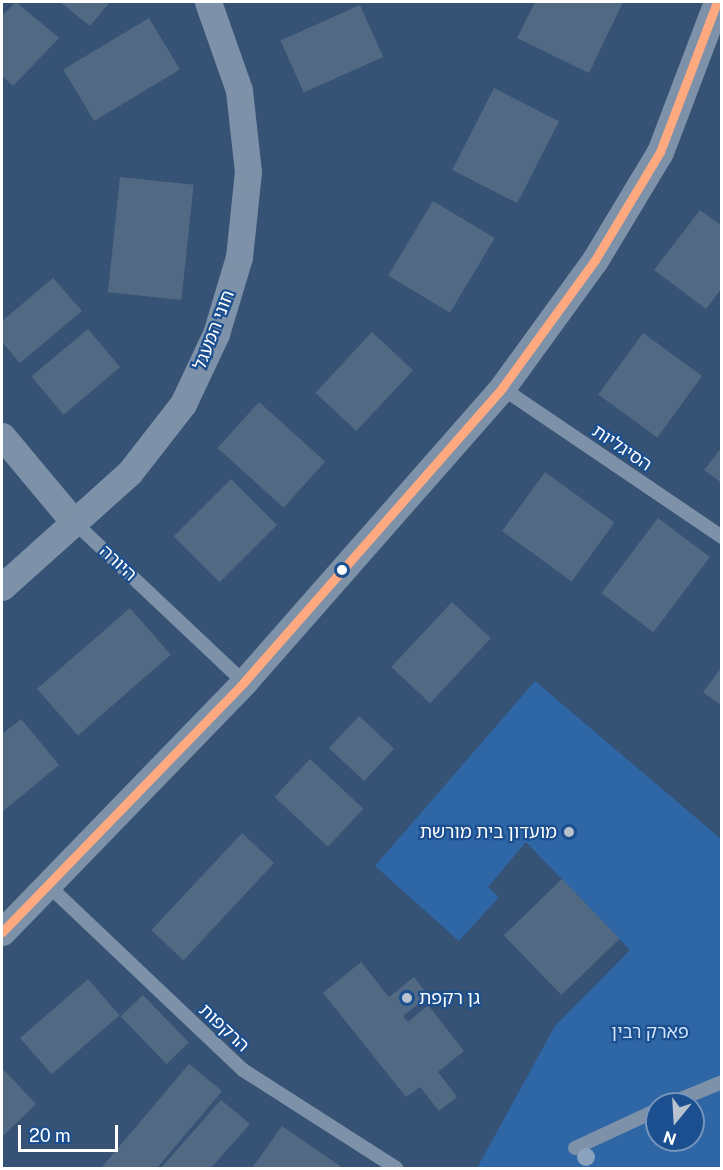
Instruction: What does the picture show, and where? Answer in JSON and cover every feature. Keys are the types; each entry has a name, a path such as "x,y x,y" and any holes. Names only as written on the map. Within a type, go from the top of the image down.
{"street":[{"name":"חוני המעגל","path":"2,587 130,472 183,404 216,334 239,257 248,171 239,90 208,2"},
{"path":"2,932 244,682 502,388 595,260 660,152 714,39 717,2"},
{"name":"היורה","path":"2,436 74,522"}],"lane":[{"name":"הסיגליות","path":"502,388 722,537"},
{"name":"היורה","path":"74,522 244,682"},
{"name":"הרקפות","path":"49,886 243,1070 396,1168"},
{"path":"698,1092 722,1082"},
{"path":"575,1148 645,1116"}],"green space":[{"name":"פארק רבין","path":"535,681 721,839 721,1168 477,1168 555,1026 630,950 526,842 488,887 499,897 459,941 375,866"}],"building":[{"path":"16,2 59,38 13,86 2,76 2,16"},
{"path":"60,2 110,2 90,26"},
{"path":"535,2 623,2 589,73 517,38"},
{"path":"360,5 383,57 304,92 281,40"},
{"path":"149,18 180,69 94,121 63,70"},
{"path":"494,88 559,121 517,203 452,170"},
{"path":"120,177 194,185 181,300 108,292"},
{"path":"433,201 495,238 450,313 388,276"},
{"path":"700,210 722,226 722,288 706,309 654,270"},
{"path":"53,278 82,311 20,363 2,342 2,321"},
{"path":"88,329 120,367 63,415 31,377"},
{"path":"372,332 413,370 356,431 315,393"},
{"path":"643,333 702,376 657,437 598,394"},
{"path":"259,402 325,462 284,508 218,448"},
{"path":"722,447 722,483 704,470"},
{"path":"545,472 615,523 572,582 502,531"},
{"path":"231,479 277,525 220,582 174,536"},
{"path":"658,518 710,557 653,632 601,593"},
{"path":"452,602 491,638 430,703 391,667"},
{"path":"130,608 171,655 78,735 37,689"},
{"path":"722,667 722,706 703,692"},
{"path":"359,716 394,749 364,781 329,748"},
{"path":"21,719 59,765 2,812 2,734"},
{"path":"310,759 363,809 328,847 275,797"},
{"path":"242,833 274,863 183,960 151,930"},
{"path":"562,879 620,939 561,995 504,935"},
{"path":"361,962 389,997 414,977 429,996 403,1016 408,1022 428,1005 464,1051 438,1072 457,1097 439,1111 420,1087 406,1097 323,993"},
{"path":"88,979 119,1015 52,1074 20,1038"},
{"path":"143,995 189,1042 167,1064 121,1017"},
{"path":"189,1064 222,1091 157,1168 101,1168"},
{"path":"2,1068 36,1104 2,1137"},
{"path":"221,1100 250,1124 211,1168 161,1168"},
{"path":"282,1126 343,1168 252,1168"}],"transit line":[{"path":"2,932 244,682 502,388 595,260 660,152 717,2"}],"place":[{"name":"מועדון בית מורשת","path":"569,832"},
{"name":"גן רקפת","path":"407,998"}]}
